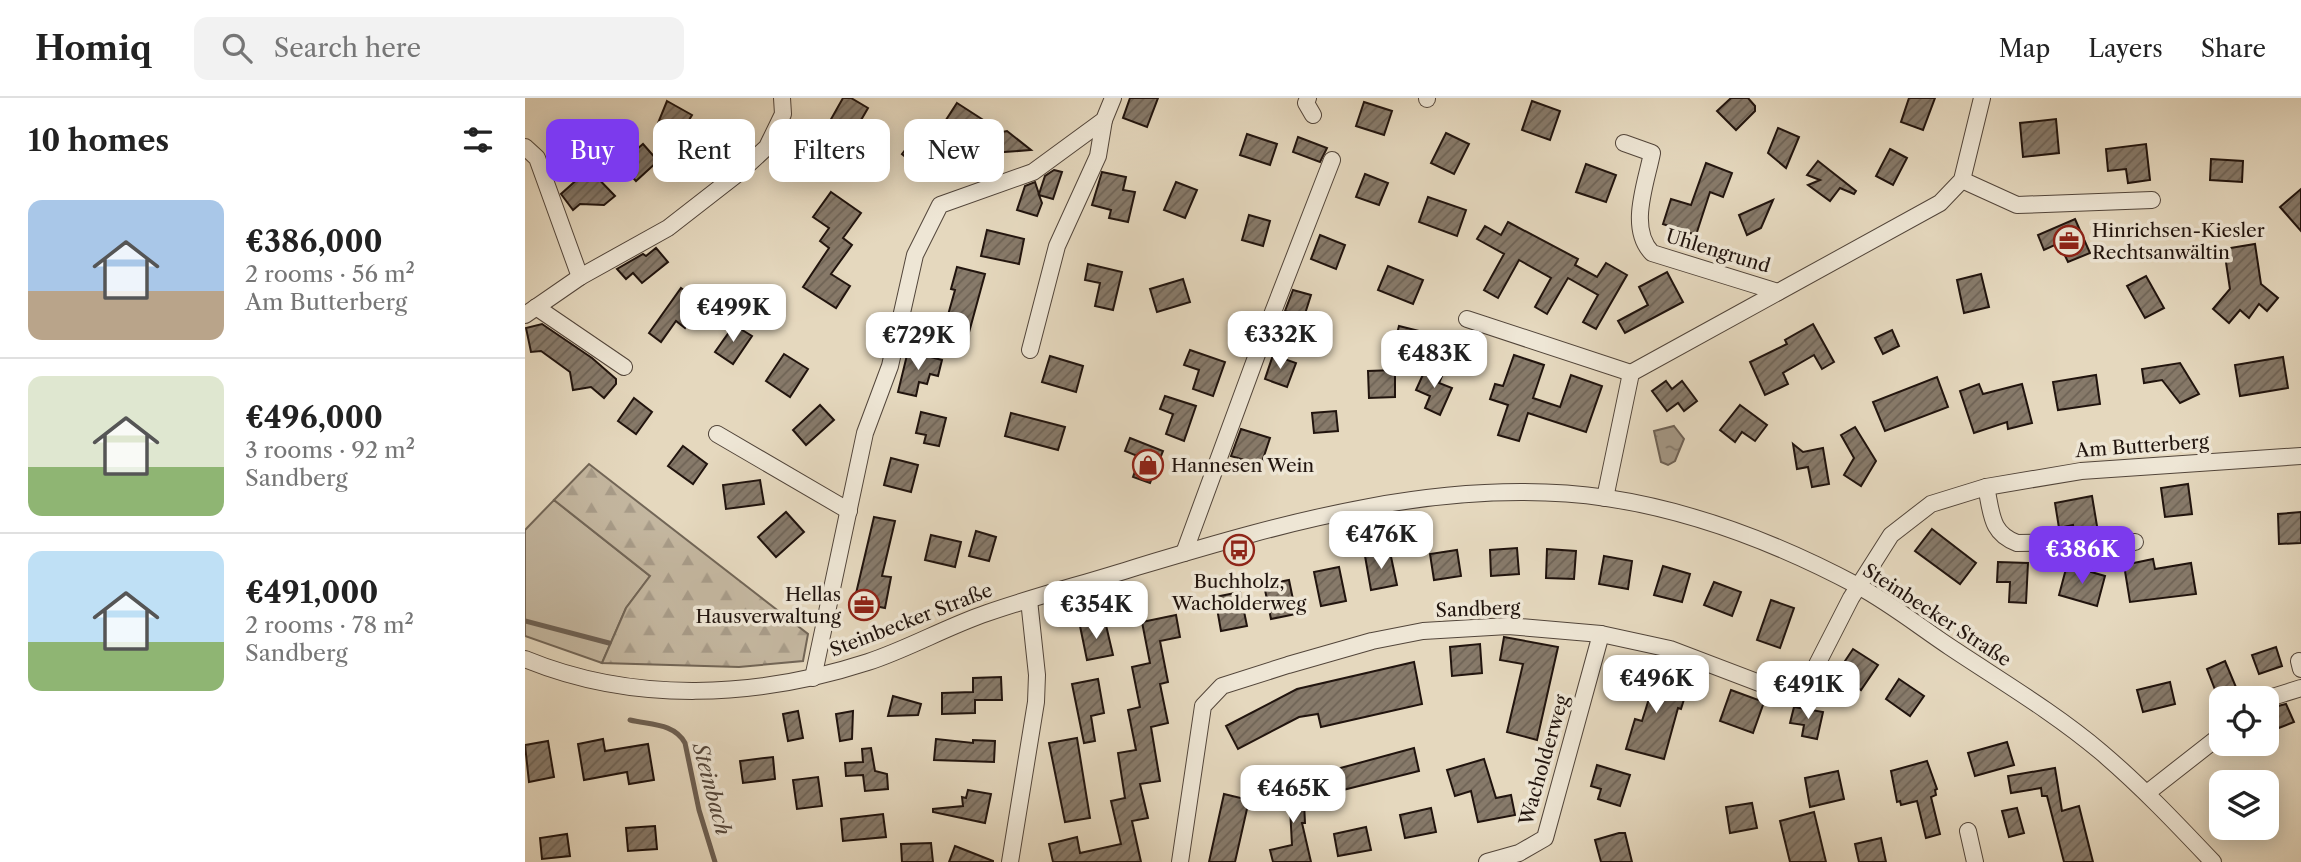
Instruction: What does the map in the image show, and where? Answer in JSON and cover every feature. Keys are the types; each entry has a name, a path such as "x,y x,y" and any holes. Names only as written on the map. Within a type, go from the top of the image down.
{"street":[{"path":"624,367 531,311 580,277 669,228 758,155 767,147 783,114 782,98"},
{"path":"1030,350 1057,246 1098,156 1104,120 1113,98"},
{"path":"1308,98 1306,103 1313,115"},
{"path":"1982,98 1962,180 2017,205 2152,200"},
{"path":"813,678 866,433 890,366 915,255 940,205 1033,172 1104,120"},
{"name":"Uhlengrund","path":"1624,143 1652,153 1639,220 1641,236 1652,253 1778,292"},
{"path":"525,147 537,158 580,277"},
{"path":"1184,553 1332,160"},
{"name":"Uhlengrund","path":"1631,373 1907,223 1940,203 1962,180"},
{"path":"1467,319 1631,373 1605,498"},
{"path":"717,434 849,511"},
{"name":"Am Butterberg","path":"1859,587 1891,536 1931,504 1986,487 2081,471 2301,456"},
{"path":"1986,487 1995,525 2003,537 2017,543 2135,542"},
{"name":"Steinbecker Straße","path":"525,659 604,682 680,692 738,690 813,678 873,660 951,626 1184,553 1401,500 1504,491 1605,498 1675,513 1743,534 1859,587 2099,750 2147,793 2213,862"},
{"name":"Sandberg","path":"1180,862 1203,706 1222,686 1371,641 1423,632 1508,626 1601,634 1670,649 1783,692 1807,684 1859,587"},
{"path":"1010,862 1036,702 1037,675 1029,600"},
{"name":"Wacholderweg","path":"1487,862 1519,853 1545,838 1601,634"},
{"path":"2279,695 2301,688"},
{"path":"2147,793 2209,744"},
{"path":"1968,831 1975,862"}],"green space":[{"path":"589,464 808,634 803,661 739,667 602,663 626,608 650,576 554,500"},
{"path":"554,500 650,576 626,608 602,663 525,636 525,530"}],"water":[{"path":"1674,426 1684,439 1675,461 1668,465 1661,462 1654,431"}],"building":[{"path":"843,98 851,98 868,108 862,119 831,119"},
{"path":"1130,98 1158,98 1147,127 1123,118"},
{"path":"1731,98 1748,98 1755,106 1755,111 1736,130 1717,111"},
{"path":"1909,98 1935,98 1923,130 1901,122"},
{"path":"667,101 692,115 690,119 660,119"},
{"path":"1532,101 1560,111 1550,140 1522,130"},
{"path":"1364,102 1392,111 1384,135 1356,126"},
{"path":"957,103 982,119 947,119"},
{"path":"2056,119 2059,153 2023,157 2020,123"},
{"path":"1778,128 1799,137 1786,168 1768,153"},
{"path":"1007,131 1031,150 1004,152 1004,132"},
{"path":"1446,133 1469,144 1454,174 1431,163"},
{"path":"1247,134 1277,144 1270,165 1240,155"},
{"path":"1298,137 1327,148 1320,162 1293,152"},
{"path":"643,144 653,155 653,166 639,178 639,147"},
{"path":"2146,144 2150,180 2128,183 2126,169 2108,171 2106,149"},
{"path":"1890,149 1907,158 1893,185 1876,176"},
{"path":"2211,159 2243,161 2242,182 2210,180"},
{"path":"1818,161 1856,191 1854,194 1840,188 1830,201 1808,185 1820,180 1807,175"},
{"path":"1706,163 1732,173 1723,197 1710,192 1696,235 1663,224 1671,199 1691,205"},
{"path":"1586,164 1616,175 1606,202 1576,192"},
{"path":"1054,170 1062,172 1053,199 1039,195 1042,203 1037,216 1017,210 1025,186 1035,182 1039,194 1045,176"},
{"path":"1102,172 1126,177 1123,190 1135,192 1128,222 1109,218 1111,210 1092,205"},
{"path":"1365,174 1388,183 1379,205 1356,197"},
{"path":"574,182 602,182 615,196 604,205 580,204 573,210 561,194"},
{"path":"1176,182 1197,190 1185,218 1164,210"},
{"path":"2301,189 2301,231 2280,207"},
{"path":"831,192 861,213 843,238 852,245 831,274 850,286 836,308 803,287 829,248 820,241 829,228 813,217"},
{"path":"1428,197 1466,210 1457,236 1419,222"},
{"path":"1773,200 1761,228 1747,235 1739,215"},
{"path":"1249,215 1270,221 1263,246 1242,240"},
{"path":"2075,219 2090,253 2068,262 2059,243 2044,250 2038,235"},
{"path":"1508,222 1578,259 1575,265 1597,277 1606,263 1627,275 1596,329 1583,322 1598,295 1568,278 1547,314 1535,307 1551,278 1519,260 1498,298 1484,290 1504,254 1477,239 1485,226 1501,235"},
{"path":"987,230 1024,239 1019,264 981,256"},
{"path":"1320,235 1345,245 1336,269 1311,259"},
{"path":"2255,244 2261,284 2278,298 2267,311 2259,304 2249,318 2240,310 2229,323 2213,309 2230,289 2224,249"},
{"path":"656,248 668,262 642,283 633,273 626,279 617,269 643,254 646,256"},
{"path":"1088,264 1122,272 1113,310 1095,306 1100,283 1085,280"},
{"path":"1388,266 1423,280 1413,304 1378,290"},
{"path":"957,267 985,274 965,347 941,340 955,290 951,289"},
{"path":"1667,272 1683,302 1625,333 1618,321 1648,305 1639,287"},
{"path":"1981,274 1989,307 1964,313 1957,280"},
{"path":"2146,276 2164,308 2145,318 2127,286"},
{"path":"1183,279 1190,302 1157,312 1150,289"},
{"path":"681,288 702,303 685,328 676,321 661,342 649,333"},
{"path":"1293,290 1311,295 1304,317 1285,311"},
{"path":"542,324 592,358 616,379 616,384 604,398 591,387 573,390 570,372 541,351 531,352 526,328"},
{"path":"1813,324 1834,362 1822,369 1814,355 1783,373 1788,384 1765,395 1750,362 1787,344 1785,340"},
{"path":"734,325 752,336 733,364 715,352"},
{"path":"1399,326 1423,332 1418,351 1394,345"},
{"path":"1892,330 1899,346 1883,354 1875,338"},
{"path":"1190,350 1225,362 1213,396 1193,389 1199,370 1184,365"},
{"path":"908,351 942,360 938,376 930,374 927,384 919,382 916,396 898,392"},
{"path":"784,354 808,369 790,397 766,381"},
{"path":"1273,355 1296,363 1287,387 1265,379"},
{"path":"1514,355 1544,365 1533,398 1560,407 1571,375 1602,386 1586,432 1528,413 1519,441 1498,435 1508,405 1490,399 1495,384 1503,386"},
{"path":"1050,356 1083,366 1076,392 1042,382"},
{"path":"2283,357 2288,388 2240,396 2235,365"},
{"path":"2180,363 2199,394 2180,403 2162,380 2144,383 2142,369"},
{"path":"1445,369 1439,383 1452,388 1440,415 1425,408 1430,396 1416,390 1425,370"},
{"path":"1395,370 1395,397 1369,398 1368,371"},
{"path":"2096,375 2100,404 2058,410 2053,382"},
{"path":"1937,377 1948,407 1885,431 1873,402"},
{"path":"1666,381 1672,389 1682,381 1697,401 1684,411 1678,403 1667,411 1652,391"},
{"path":"1979,384 1983,394 2022,384 2032,423 2008,429 2007,422 1974,433 1960,391"},
{"path":"1165,396 1196,406 1184,441 1166,434 1173,414 1160,409"},
{"path":"634,398 652,412 636,434 618,421"},
{"path":"820,405 834,420 806,445 793,430"},
{"path":"1740,405 1767,425 1755,441 1742,432 1735,442 1720,430"},
{"path":"1336,411 1338,431 1314,433 1312,413"},
{"path":"921,412 946,418 939,446 924,443 926,435 916,433"},
{"path":"1011,413 1065,427 1058,450 1005,436"},
{"path":"1855,427 1876,461 1861,486 1844,475 1854,458 1841,435"},
{"path":"1241,429 1270,438 1261,465 1231,456"},
{"path":"1130,438 1163,451 1150,483 1133,477 1140,457 1125,451"},
{"path":"1793,444 1803,452 1823,448 1829,484 1812,487 1808,467 1797,469"},
{"path":"683,446 707,464 693,484 668,466"},
{"path":"891,458 918,465 911,492 884,485"},
{"path":"760,480 764,504 726,509 723,485"},
{"path":"2188,484 2192,514 2165,517 2161,488"},
{"path":"2092,496 2098,532 2074,532 2073,525 2059,528 2055,503"},
{"path":"786,512 804,532 776,557 758,537"},
{"path":"2301,512 2301,543 2279,544 2278,514"},
{"path":"874,517 895,521 882,576 891,577 885,608 854,602"},
{"path":"1932,529 1976,563 1960,584 1915,551"},
{"path":"976,531 996,537 989,561 969,556"},
{"path":"931,535 961,542 955,567 925,560"},
{"path":"1517,548 1519,574 1491,576 1490,550"},
{"path":"1547,549 1576,551 1574,579 1546,578"},
{"path":"1457,550 1461,576 1434,580 1430,554"},
{"path":"1390,552 1397,585 1371,590 1365,556"},
{"path":"1604,556 1632,561 1628,589 1599,584"},
{"path":"2153,559 2155,569 2191,563 2196,594 2130,602 2124,565"},
{"path":"1998,562 2028,563 2026,603 2009,602 2010,582 1997,582"},
{"path":"2067,565 2105,576 2097,606 2059,595"},
{"path":"1663,566 1690,574 1682,602 1654,595"},
{"path":"1339,567 1346,601 1321,606 1314,572"},
{"path":"1289,580 1296,614 1271,619 1264,585"},
{"path":"1714,582 1741,592 1732,616 1704,605"},
{"path":"1240,592 1247,626 1221,631 1215,597"},
{"path":"1771,600 1794,608 1780,648 1757,640"},
{"path":"1176,615 1180,637 1160,641 1168,682 1160,684 1168,723 1151,727 1160,781 1140,784 1148,818 1132,821 1141,862 1053,862 1049,844 1077,837 1080,853 1121,844 1111,801 1125,798 1118,753 1136,750 1128,710 1140,707 1132,667 1150,663 1142,622"},
{"path":"1105,621 1113,655 1087,660 1080,626"},
{"path":"1504,637 1558,647 1537,740 1507,732 1523,664 1500,660"},
{"path":"1480,644 1482,673 1452,676 1450,647"},
{"path":"2276,647 2282,666 2259,674 2252,655"},
{"path":"1853,649 1878,665 1861,690 1837,673"},
{"path":"2225,661 2235,686 2214,686 2207,669"},
{"path":"1414,662 1422,704 1321,727 1318,714 1299,717 1238,749 1226,726 1297,689"},
{"path":"1642,667 1673,677 1669,688 1686,693 1681,709 1678,708 1664,759 1626,749 1635,719 1642,721 1652,689 1637,684"},
{"path":"1001,677 1002,700 975,700 975,713 942,714 942,693 973,692 973,678"},
{"path":"1098,679 1104,713 1091,716 1095,741 1084,743 1072,684"},
{"path":"1899,679 1924,696 1910,716 1886,699"},
{"path":"2170,682 2175,704 2143,712 2137,690"},
{"path":"1731,690 1764,702 1753,733 1720,721"},
{"path":"893,696 921,704 918,715 888,716"},
{"path":"2286,704 2294,722 2279,728 2279,706"},
{"path":"1794,707 1823,712 1817,739 1802,736 1804,725 1790,723"},
{"path":"798,711 803,738 788,741 783,714"},
{"path":"853,711 852,739 840,741 836,714"},
{"path":"1077,738 1090,818 1065,822 1049,743"},
{"path":"603,739 605,751 648,744 654,780 629,784 627,772 584,780 578,744"},
{"path":"936,739 973,743 973,740 995,741 994,762 934,760"},
{"path":"548,741 554,777 529,782 525,745"},
{"path":"2007,742 2014,765 1975,776 1968,753"},
{"path":"871,748 875,771 887,774 888,789 865,791 863,775 846,776 845,763 863,762 862,749"},
{"path":"1414,748 1419,771 1327,794 1322,773"},
{"path":"773,757 775,779 743,783 740,761"},
{"path":"1484,759 1496,798 1511,795 1515,815 1478,822 1471,791 1455,796 1447,770"},
{"path":"1927,761 1937,789 1936,795 1931,797 1940,834 1926,838 1917,801 1901,805 1900,801 1897,802 1891,771"},
{"path":"1597,765 1630,775 1620,806 1598,799 1601,789 1591,786"},
{"path":"2055,768 2062,811 2079,806 2093,862 2064,862 2047,796 2042,796 2041,788 2011,793 2008,776"},
{"path":"1838,771 1844,799 1810,807 1805,778"},
{"path":"818,777 822,806 797,809 793,780"},
{"path":"1303,783 1305,823 1302,823 1311,862 1273,862 1270,850 1292,845 1290,808 1279,809 1277,785"},
{"path":"968,790 991,794 985,823 933,812 933,809 963,806 962,797 966,798"},
{"path":"1224,794 1249,800 1235,862 1209,862"},
{"path":"1752,803 1757,828 1730,833 1726,807"},
{"path":"1431,808 1436,832 1405,838 1400,815"},
{"path":"2017,808 2024,833 2009,837 2002,811"},
{"path":"1814,812 1826,862 1790,862 1780,821"},
{"path":"883,814 886,837 843,841 841,819"},
{"path":"655,826 657,849 628,851 626,828"},
{"path":"1366,827 1371,850 1338,856 1334,834"},
{"path":"1625,833 1632,862 1601,862 1595,840"},
{"path":"567,834 570,856 542,859 540,838"},
{"path":"1881,838 1886,862 1859,862 1855,844"},
{"path":"931,843 933,862 902,862 901,844"},
{"path":"955,846 993,861 993,862 949,862"}],"waterway":[{"name":"Steinbach","path":"525,621 609,643"},
{"name":"Steinbach","path":"630,720 668,728 685,743 699,810 715,862"}],"place":[{"name":"Hinrichsen-Kiesler Rechtsanwältin","path":"2069,241"},
{"name":"Hannesen Wein","path":"1148,465"},
{"name":"Buchholz, Wacholderweg","path":"1239,550"},
{"name":"Hellas Hausverwaltung","path":"864,605"}]}
